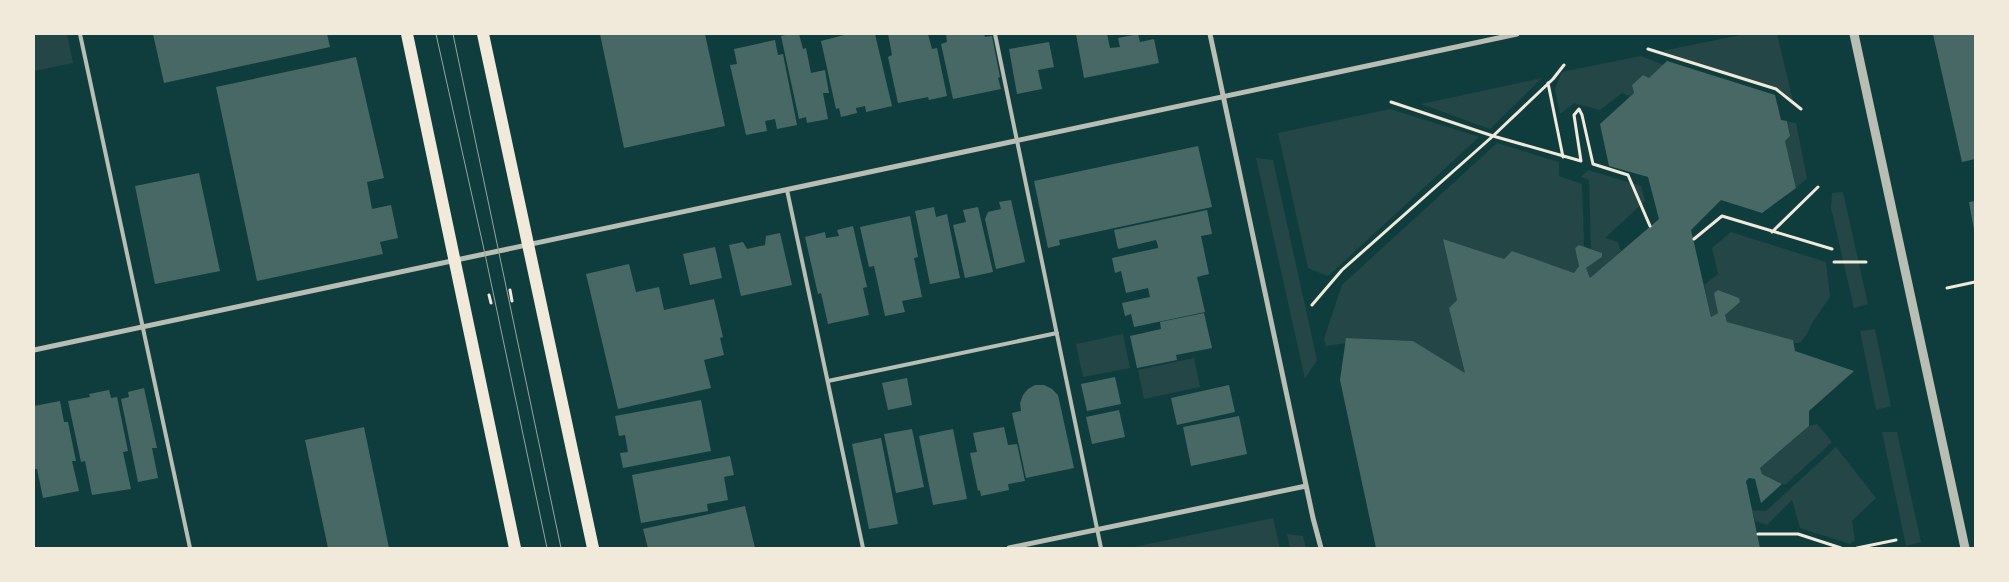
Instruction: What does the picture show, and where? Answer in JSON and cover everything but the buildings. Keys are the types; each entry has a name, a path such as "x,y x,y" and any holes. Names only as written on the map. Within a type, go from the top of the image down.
{"main road":[{"path":"407,34 515,548"},
{"path":"483,34 593,548"}],"street":[{"path":"1210,34 1306,486 1321,548"},
{"path":"34,350 1517,34"},
{"path":"1854,34 1964,548"},
{"path":"1009,548 1306,486"}],"lane":[{"path":"80,34 190,548"},
{"path":"995,34 1101,548"},
{"path":"787,190 863,548"},
{"path":"828,381 1056,333"}],"path":[{"path":"1648,49 1776,89 1801,109"},
{"path":"1312,305 1342,270 1493,136 1564,65"},
{"path":"1548,83 1563,157"},
{"path":"1391,102 1493,136 1581,161 1574,115 1579,109 1593,164 1628,175 1650,226"},
{"path":"1772,232 1818,187"},
{"path":"1694,239 1722,216 1832,249"},
{"path":"1834,262 1866,262"},
{"path":"1947,288 1975,282"},
{"path":"510,290 512,300"},
{"path":"489,294 491,303"},
{"path":"1758,534 1798,534 1841,548"},
{"path":"1857,548 1896,540"}],"shaded area":[{"path":"34,34 67,34 73,63 34,71"},
{"path":"1746,34 1777,34 1793,101 1782,91 1662,51"},
{"path":"1641,56 1664,65 1649,78 1643,75 1632,85 1634,93 1630,96 1622,93 1600,110 1574,103 1560,114 1555,89 1562,72"},
{"path":"1542,78 1490,129 1421,104"},
{"path":"1390,109 1479,137 1328,276 1308,268 1278,133"},
{"path":"1788,122 1796,123 1807,178 1796,188 1785,141 1790,136"},
{"path":"1497,143 1559,162 1559,176 1582,184 1584,247 1579,245 1575,248 1579,266 1574,273 1512,252 1504,259 1444,239 1457,300 1449,308 1465,373 1413,341 1347,338 1346,343 1326,346 1324,339 1342,285"},
{"path":"1256,158 1273,160 1317,360 1305,379"},
{"path":"1588,170 1641,186 1645,201 1605,238 1618,242 1621,251 1590,278 1586,268 1602,257 1602,253 1591,249 1589,180 1581,177"},
{"path":"1843,192 1868,304 1854,308 1831,208 1832,193"},
{"path":"1731,232 1826,262 1830,297 1800,343 1794,343 1793,340 1727,322 1725,315 1740,302 1739,298 1718,290 1718,313 1711,317 1704,285 1718,274 1712,248"},
{"path":"1875,329 1891,406 1876,410 1860,331"},
{"path":"1123,334 1130,368 1083,377 1076,344"},
{"path":"1194,358 1200,387 1144,399 1138,370"},
{"path":"1817,424 1832,442 1785,485 1762,474 1760,468 1809,426"},
{"path":"1882,432 1897,432 1921,542 1906,546"},
{"path":"1836,447 1876,498 1852,521 1855,540 1850,544 1800,528 1792,500 1767,525 1755,521 1752,510 1766,511"},
{"path":"1273,518 1280,548 1129,548"},
{"path":"1287,534 1303,536 1306,548 1290,548"}],"tram line":[{"path":"436,34 547,548"},
{"path":"453,34 561,548"}]}
